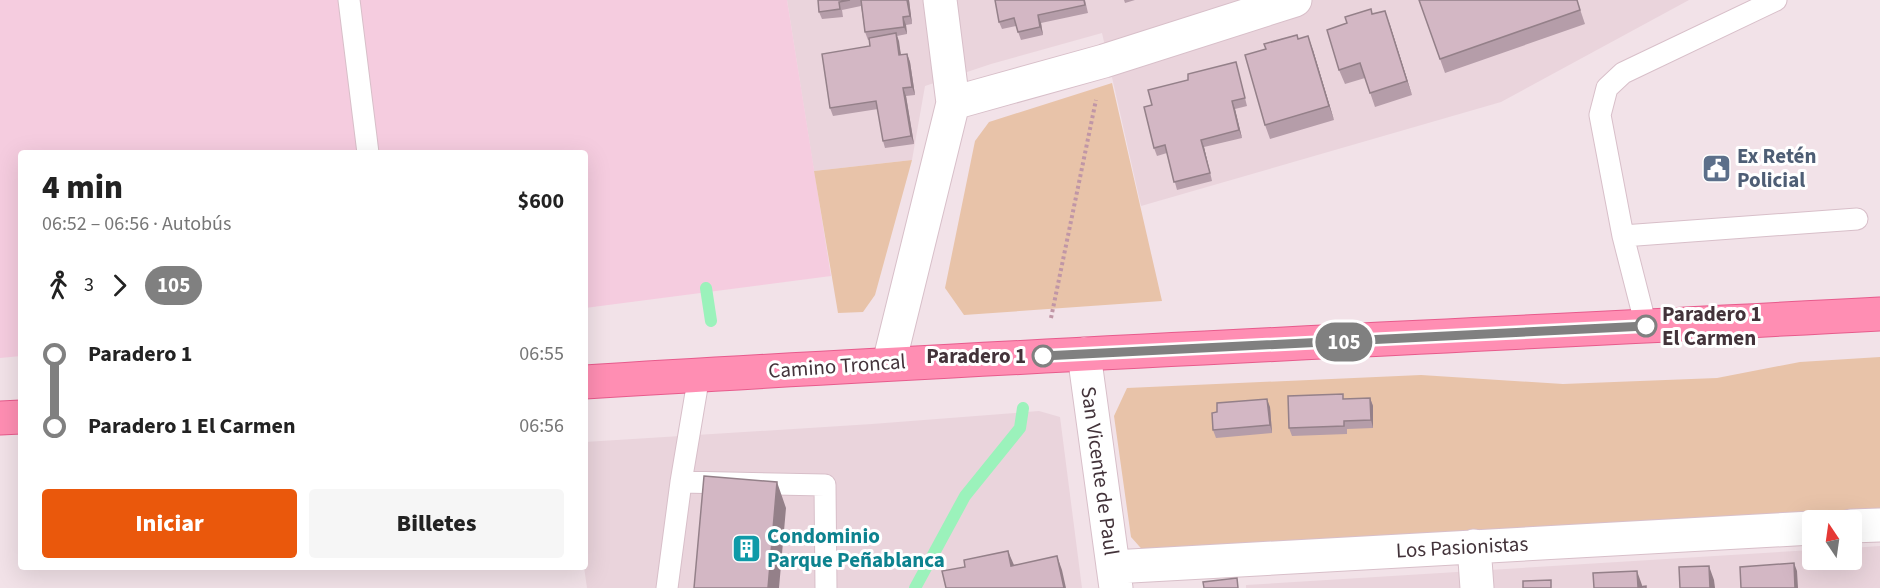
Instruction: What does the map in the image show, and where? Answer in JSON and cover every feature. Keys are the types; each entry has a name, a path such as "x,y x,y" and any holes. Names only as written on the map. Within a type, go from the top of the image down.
{"main road":[{"name":"Camino Troncal","path":"588,382 889,363 1880,314"},
{"path":"0,418 18,417"}],"street":[{"path":"889,363 953,104 940,0"},
{"path":"953,104 1104,61 1247,8 1295,0"},
{"name":"San Vicente de Paul","path":"1084,354 1114,577"},
{"path":"1862,526 1880,525"},
{"name":"Los Pasionistas","path":"1114,577 1474,546 1802,529"},
{"path":"1474,546 1478,588"}],"lane":[{"path":"349,0 368,150"},
{"path":"1646,326 1623,236 1600,115 1607,88 1623,73 1776,0"},
{"path":"1623,236 1857,219"},
{"path":"667,588 681,482 699,375"},
{"path":"681,482 825,485 826,588"}],"path":[{"path":"1043,356 1104,61"}],"shaded area":[{"path":"0,0 787,0 831,276 588,308 588,150 18,150 18,356 0,358"},
{"path":"787,0 1689,0 1501,102 1141,206 1102,33 991,64 925,86 912,160 814,171"},
{"path":"1112,83 1162,301 964,315 945,288 975,141 989,122"},
{"path":"912,160 875,295 863,312 838,313 814,171"},
{"path":"1880,357 1880,510 1802,510 1802,515 1147,555 1131,537 1114,416 1127,388 1421,375 1563,384 1717,378 1800,362"},
{"path":"1039,411 1060,417 1082,588 587,588 584,570 588,570 588,442"},
{"path":"1880,546 1880,588 1246,588 1246,585 1802,551 1802,570 1862,570 1862,547"}],"building":[{"path":"818,0 850,0 839,2 840,9 819,12"},
{"path":"861,0 907,0 910,16 903,17 904,27 865,32"},
{"path":"995,0 1084,0 1085,5 1038,15 1040,27 1018,32 1014,18 999,22"},
{"path":"1419,0 1577,0 1580,10 1440,59"},
{"path":"1371,9 1372,14 1385,11 1407,81 1370,93 1360,63 1339,70 1327,30 1347,23 1345,17"},
{"path":"896,33 899,55 907,54 912,87 903,88 911,136 883,141 876,101 830,108 822,54 870,46 869,38"},
{"path":"1297,35 1298,39 1308,36 1329,106 1265,125 1245,55 1266,49 1264,44"},
{"path":"1236,62 1245,98 1232,101 1239,130 1201,140 1210,173 1174,182 1165,145 1154,148 1144,107 1152,105 1148,90 1188,80 1188,74"},
{"path":"1343,394 1343,399 1370,398 1371,420 1344,421 1344,426 1289,428 1288,396"},
{"path":"1267,399 1270,425 1213,430 1212,413 1217,412 1217,403"},
{"name":"Condominio Parque Peñablanca","path":"704,476 777,482 768,588 694,588"},
{"path":"1008,551 1011,566 1057,556 1064,588 946,588 942,571 965,567 964,560"},
{"path":"1794,563 1795,588 1741,588 1740,567"},
{"path":"1709,566 1710,588 1680,588 1679,567"},
{"path":"1637,571 1638,587 1646,586 1646,588 1594,588 1593,573"},
{"path":"1237,578 1238,588 1204,588 1203,582"},
{"path":"1551,580 1551,588 1523,588 1523,581"}],"waterway":[{"path":"706,288 711,321"},
{"path":"915,588 965,496 1020,428 1023,408"}],"bus line":[{"name":"105","path":"1043,356 1646,326"}],"place":[{"name":"Ex Retén Policial","path":"1716,168"},
{"name":"Paradero 1 El Carmen","path":"1646,326"},
{"name":"Paradero 1","path":"1043,356"},
{"name":"Condominio Parque Peñablanca","path":"746,548"}]}
